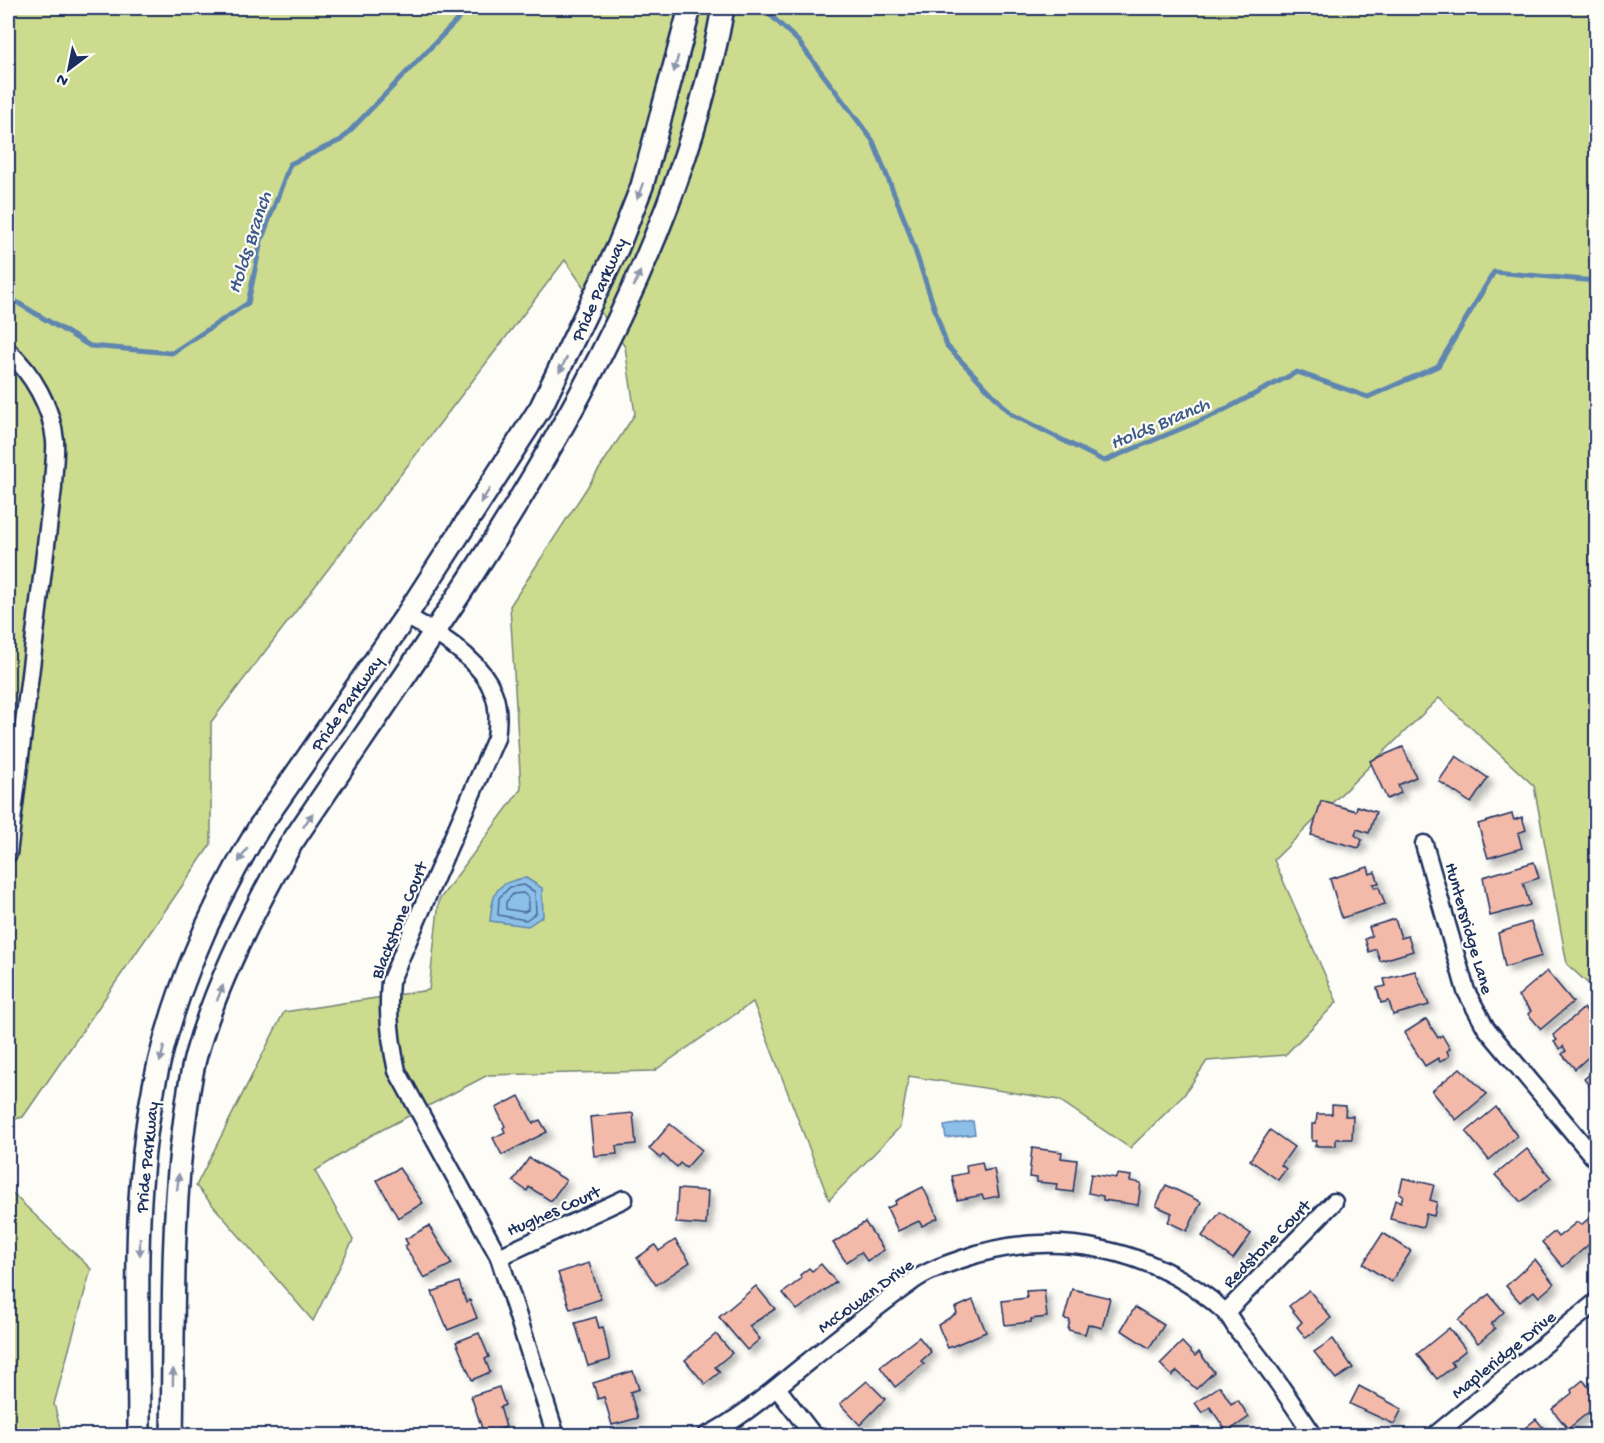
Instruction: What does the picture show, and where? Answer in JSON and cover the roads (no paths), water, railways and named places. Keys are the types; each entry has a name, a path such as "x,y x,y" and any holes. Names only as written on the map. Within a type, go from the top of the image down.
{"main road":[{"name":"Pride Parkway","path":"139,1436 140,1198 150,1108 162,1052 200,942 238,861 406,616 541,407 618,247 642,186 690,8"},
{"name":"Pride Parkway","path":"172,1436 175,1205 185,1116 196,1055 237,948 261,896 291,844 537,474 593,371 658,227 692,129 723,8"}],"street":[{"path":"8,351 21,363 44,401 55,440 53,488 8,854"},
{"name":"Blackstone Court","path":"406,616 434,631 481,670 494,692 498,721 496,738 390,982 389,1037 397,1071 499,1257 556,1436"},
{"name":"Huntersridge Lane","path":"1424,844 1466,991 1474,1011 1485,1028 1596,1160"},
{"name":"Hughes Court","path":"499,1257 624,1200"},
{"name":"Redstone Court","path":"1226,1312 1334,1202"},
{"name":"McCowan Drive","path":"706,1436 722,1428 777,1388 912,1281 945,1264 1006,1246 1074,1243 1108,1250 1160,1269 1226,1312 1259,1355 1314,1436"},
{"name":"Mapleridge Drive","path":"1434,1436 1596,1302"},
{"path":"777,1388 814,1436"}],"water":[{"path":"526,878 542,888 543,916 528,926 490,921 498,890 508,882"},
{"path":"973,1121 975,1134 946,1138 944,1126"}],"waterway":[{"name":"Holds Branch","path":"8,297 90,346 172,353 248,303 261,241 290,164 341,140 462,15 464,8"},
{"name":"Holds Branch","path":"763,8 798,41 873,141 907,226 947,346 1011,414 1104,461 1214,415 1297,372 1368,397 1438,366 1494,272 1596,281"}]}
